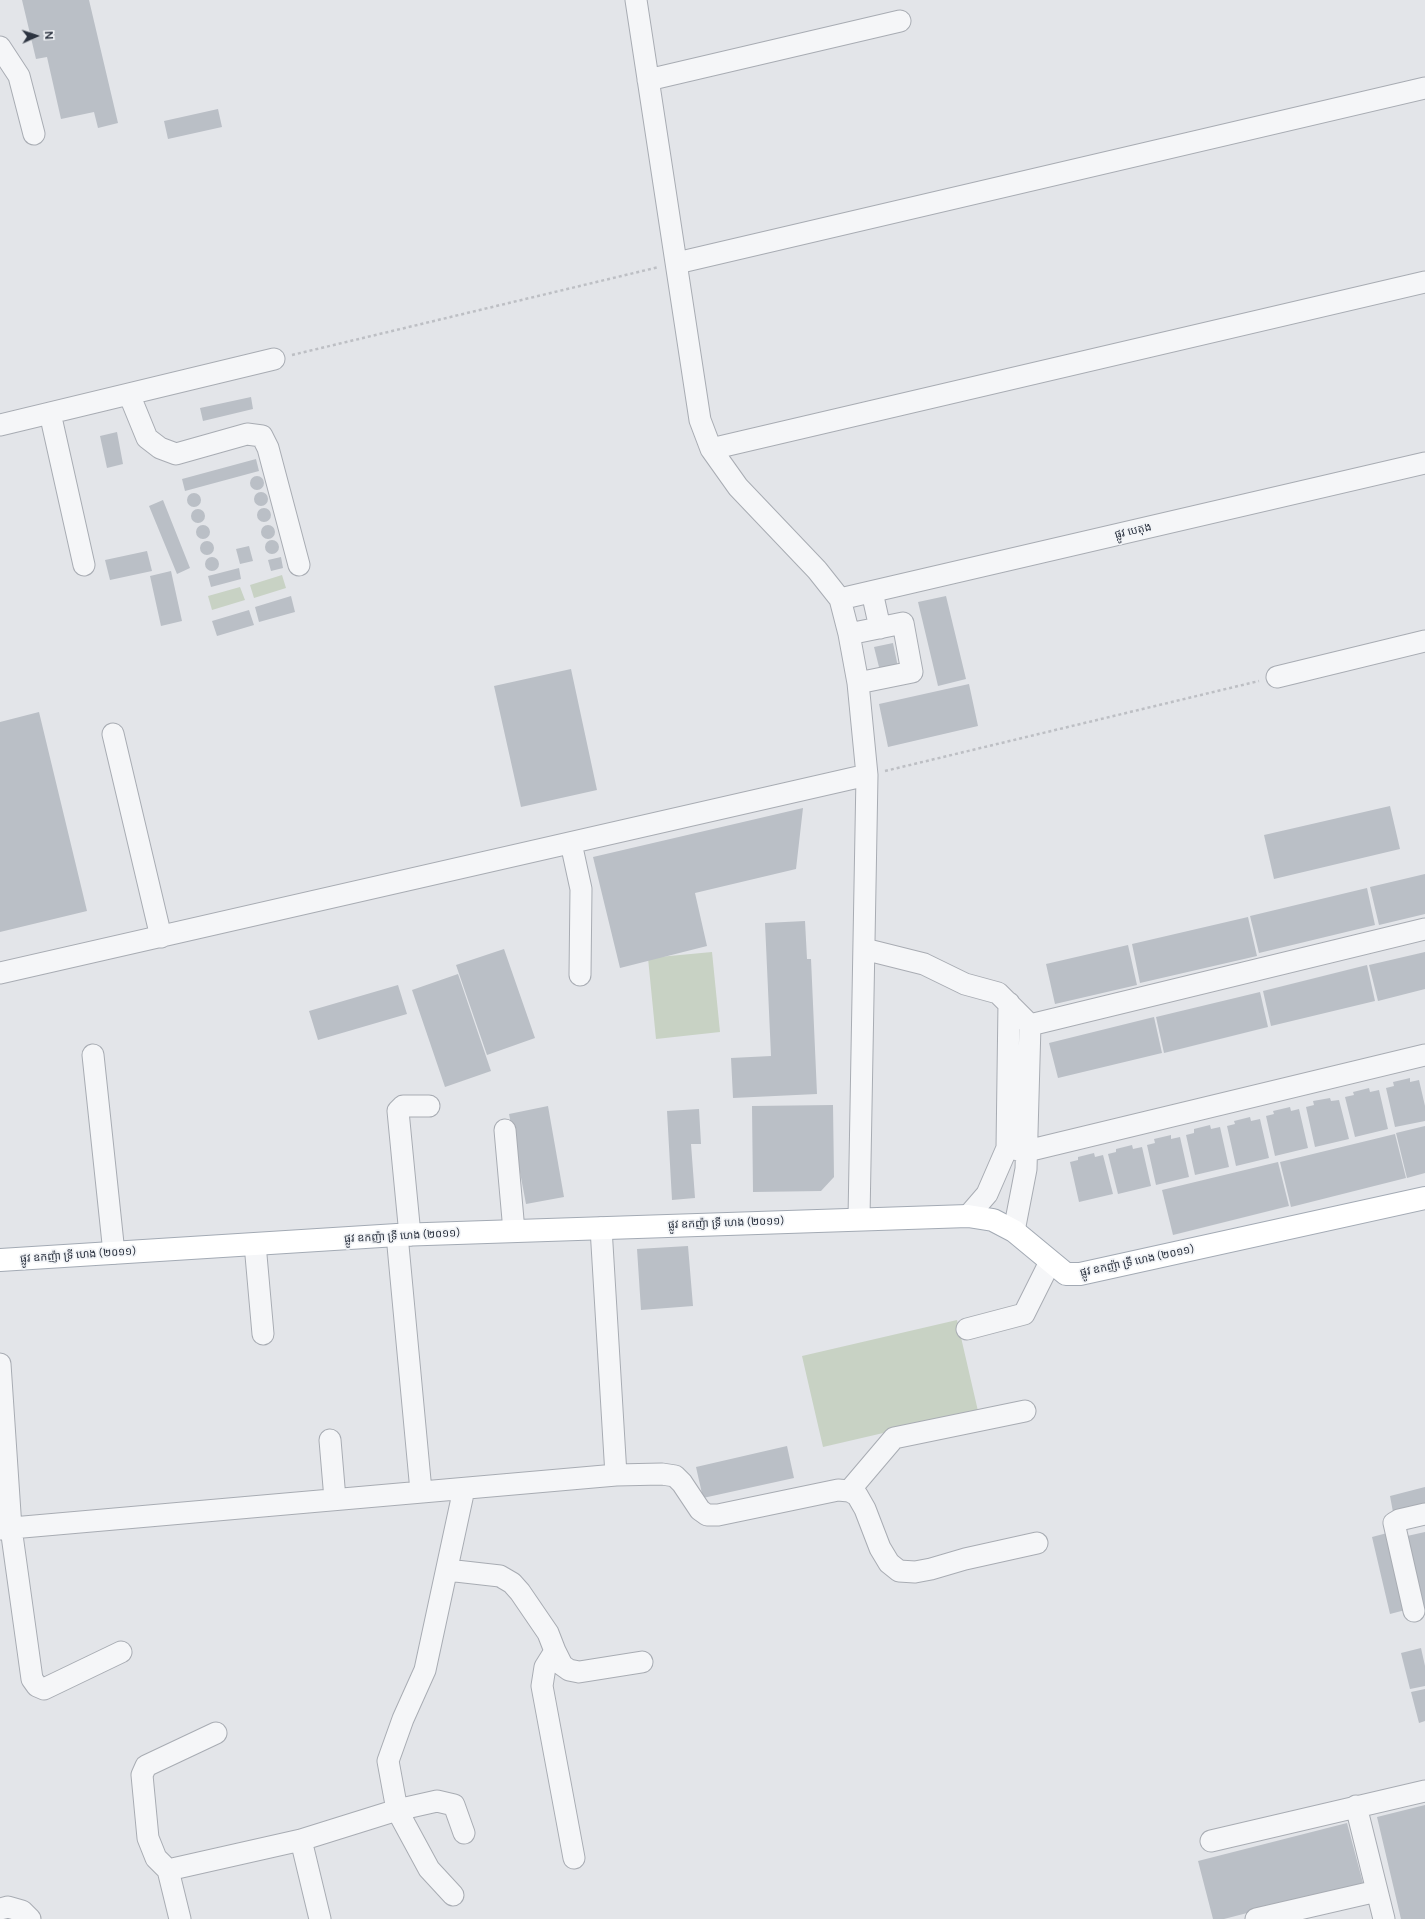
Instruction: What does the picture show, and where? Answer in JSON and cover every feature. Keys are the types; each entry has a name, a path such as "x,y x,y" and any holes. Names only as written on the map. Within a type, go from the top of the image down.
{"main road":[{"name":"ផ្លូវ ឧកញ៉ា ទ្រី ហេង (២០១១)","path":"0,1260 404,1235 859,1218 968,1216 993,1220 1014,1231 1066,1274 1080,1274 1425,1198"}],"street":[{"path":"636,0 700,420 711,450 738,487 812,564 840,599 849,634 858,683 867,775 859,1218"},
{"path":"648,80 900,21"},
{"path":"0,47 19,76 34,134"},
{"path":"677,263 1425,88"},
{"path":"711,450 1425,282"},
{"path":"0,425 274,359"},
{"path":"129,394 147,438 160,448 176,454 247,434 262,436 268,448 299,565"},
{"path":"50,413 84,565"},
{"name":"ផ្លូវ បេតុង","path":"840,599 1425,463"},
{"path":"872,592 880,628"},
{"path":"849,634 903,623 912,672 858,683"},
{"path":"1277,677 1425,641"},
{"path":"113,734 161,936"},
{"path":"0,973 867,775"},
{"path":"571,843 581,889 580,975"},
{"path":"1030,1025 1425,929"},
{"path":"864,949 924,964 965,984 998,993 1030,1025 1017,1150 987,1194 968,1216"},
{"path":"1009,1003 1017,1150 1026,1169 1014,1231"},
{"path":"93,1055 114,1253"},
{"path":"1017,1150 1425,1055"},
{"path":"421,1491 404,1235 398,1111 403,1106 428,1106"},
{"path":"505,1130 514,1231"},
{"path":"602,1228 616,1475"},
{"path":"255,1244 263,1334"},
{"path":"967,1329 1024,1314 1050,1262"},
{"path":"0,1364 6,1528 32,1679 37,1686 44,1689 121,1652"},
{"path":"849,1491 894,1438 1025,1411"},
{"path":"330,1440 335,1499"},
{"path":"6,1528 421,1491 464,1490 616,1475 662,1474 675,1476 682,1482 700,1510 707,1515 718,1515 838,1490 849,1491 857,1495 866,1509 880,1548 889,1563 899,1571 915,1572 931,1569 1037,1543"},
{"path":"453,1895 429,1869 397,1810 388,1761 403,1719 425,1670 464,1490"},
{"path":"1414,1611 1394,1523 1399,1520 1425,1514"},
{"path":"447,1570 500,1576 512,1583 548,1632 562,1665 569,1670 579,1672 642,1662"},
{"path":"555,1651 545,1667 542,1686 574,1858"},
{"path":"180,1919 168,1870 156,1858 148,1838 142,1775 146,1766 216,1733"},
{"path":"1211,1841 1425,1791"},
{"path":"168,1870 301,1840 397,1810 437,1801 454,1805 464,1834"},
{"path":"1356,1806 1384,1919"},
{"path":"301,1840 320,1919"},
{"path":"1256,1919 1377,1891"},
{"path":"0,1909 8,1907 22,1911 30,1919"}],"path":[{"path":"274,359 677,263"},
{"path":"867,775 1277,677"}],"green space":[{"path":"282,575 286,588 254,598 250,585"},
{"path":"240,587 245,600 212,610 208,596"},
{"path":"712,952 720,1032 656,1039 648,958"},
{"path":"957,1320 978,1411 823,1447 802,1356"}],"building":[{"path":"22,0 89,0 118,123 98,128 94,112 61,119 47,57 36,59"},
{"path":"218,109 222,127 168,139 164,121"},
{"path":"251,397 253,409 203,421 200,408"},
{"path":"117,432 123,464 107,468 100,436"},
{"path":"256,459 259,471 185,491 182,479"},
{"path":"257,476 262,478 264,483 262,488 257,490 252,488 250,483 252,478"},
{"path":"261,492 266,494 268,499 266,504 261,506 256,504 254,499 256,494"},
{"path":"194,493 199,495 201,500 199,505 194,507 189,505 187,500 189,495"},
{"path":"163,500 190,568 177,574 149,506"},
{"path":"264,508 269,510 271,515 269,520 264,522 259,520 257,515 259,510"},
{"path":"198,509 203,511 205,516 203,521 198,523 193,521 191,516 193,511"},
{"path":"203,525 208,527 210,532 208,537 203,539 198,537 196,532 198,527"},
{"path":"268,525 273,527 275,532 273,537 268,539 263,537 261,532 263,527"},
{"path":"272,540 277,542 279,547 277,552 272,554 267,552 265,547 267,542"},
{"path":"207,541 212,543 214,548 212,553 207,555 202,553 200,548 202,543"},
{"path":"249,546 253,561 240,564 236,549"},
{"path":"147,551 152,571 110,580 105,560"},
{"path":"212,557 217,559 219,564 217,569 212,571 207,569 205,564 207,559"},
{"path":"281,557 283,568 271,571 268,560"},
{"path":"239,568 241,579 211,587 208,576"},
{"path":"171,571 182,621 161,626 150,576"},
{"path":"291,596 295,612 259,622 255,607"},
{"path":"946,596 966,679 938,686 918,602"},
{"path":"249,610 254,625 217,636 212,621"},
{"path":"893,643 898,667 880,671 874,647"},
{"path":"571,669 597,790 521,807 494,686"},
{"path":"969,684 978,726 888,747 879,704"},
{"path":"39,712 87,911 0,932 0,722"},
{"path":"1390,806 1400,849 1274,879 1264,835"},
{"path":"803,808 796,869 695,893 707,946 620,968 593,857"},
{"path":"1425,874 1425,914 1379,925 1370,887"},
{"path":"1367,888 1375,925 1259,953 1250,916"},
{"path":"1248,917 1257,956 1140,983 1132,944"},
{"path":"805,921 807,959 811,959 817,1094 733,1098 731,1058 771,1056 765,923"},
{"path":"1128,945 1137,985 1055,1004 1046,964"},
{"path":"504,949 535,1038 487,1055 456,965"},
{"path":"1425,952 1425,989 1378,1001 1369,965"},
{"path":"1367,965 1375,1001 1271,1026 1263,991"},
{"path":"458,974 491,1071 445,1087 412,990"},
{"path":"398,985 407,1014 318,1040 309,1011"},
{"path":"1260,992 1268,1027 1164,1053 1156,1017"},
{"path":"1154,1017 1162,1053 1058,1078 1049,1043"},
{"path":"1410,1078 1410,1082 1419,1080 1425,1106 1425,1121 1395,1127 1386,1088 1394,1086 1393,1082"},
{"path":"1369,1088 1370,1092 1379,1090 1388,1129 1355,1137 1345,1097 1354,1095 1353,1092"},
{"path":"1330,1098 1331,1101 1339,1100 1349,1139 1315,1147 1306,1107 1314,1105 1313,1101"},
{"path":"833,1105 834,1177 821,1191 753,1192 752,1106"},
{"path":"548,1106 564,1197 526,1204 509,1114"},
{"path":"1290,1107 1291,1111 1299,1109 1308,1148 1275,1156 1266,1116 1274,1114 1273,1111"},
{"path":"699,1109 701,1144 691,1144 695,1198 672,1200 667,1111"},
{"path":"1250,1117 1251,1121 1260,1119 1269,1158 1236,1166 1227,1126 1235,1124 1234,1121"},
{"path":"1210,1125 1211,1129 1220,1127 1229,1167 1195,1175 1186,1135 1194,1133 1194,1129"},
{"path":"1425,1126 1425,1173 1407,1178 1396,1133"},
{"path":"1395,1134 1406,1178 1291,1207 1280,1162"},
{"path":"1171,1135 1171,1139 1180,1137 1189,1177 1156,1185 1147,1145 1155,1143 1154,1139"},
{"path":"1132,1145 1133,1149 1142,1147 1151,1186 1118,1194 1108,1154 1116,1152 1116,1149"},
{"path":"1094,1153 1095,1157 1103,1155 1113,1194 1079,1202 1070,1162 1078,1160 1078,1157"},
{"path":"1278,1162 1289,1206 1173,1235 1162,1190"},
{"path":"688,1246 693,1306 641,1310 637,1249"},
{"path":"787,1446 794,1478 703,1498 696,1467"},
{"path":"1425,1487 1425,1505 1393,1512 1390,1496"},
{"path":"1391,1532 1409,1609 1390,1614 1372,1537"},
{"path":"1425,1532 1425,1612 1424,1612 1407,1536"},
{"path":"1421,1648 1425,1666 1425,1686 1410,1689 1401,1653"},
{"path":"1425,1689 1425,1721 1419,1723 1411,1692"},
{"path":"1425,1805 1425,1919 1401,1919 1377,1817"},
{"path":"1347,1823 1363,1883 1224,1919 1213,1919 1198,1861"}]}
